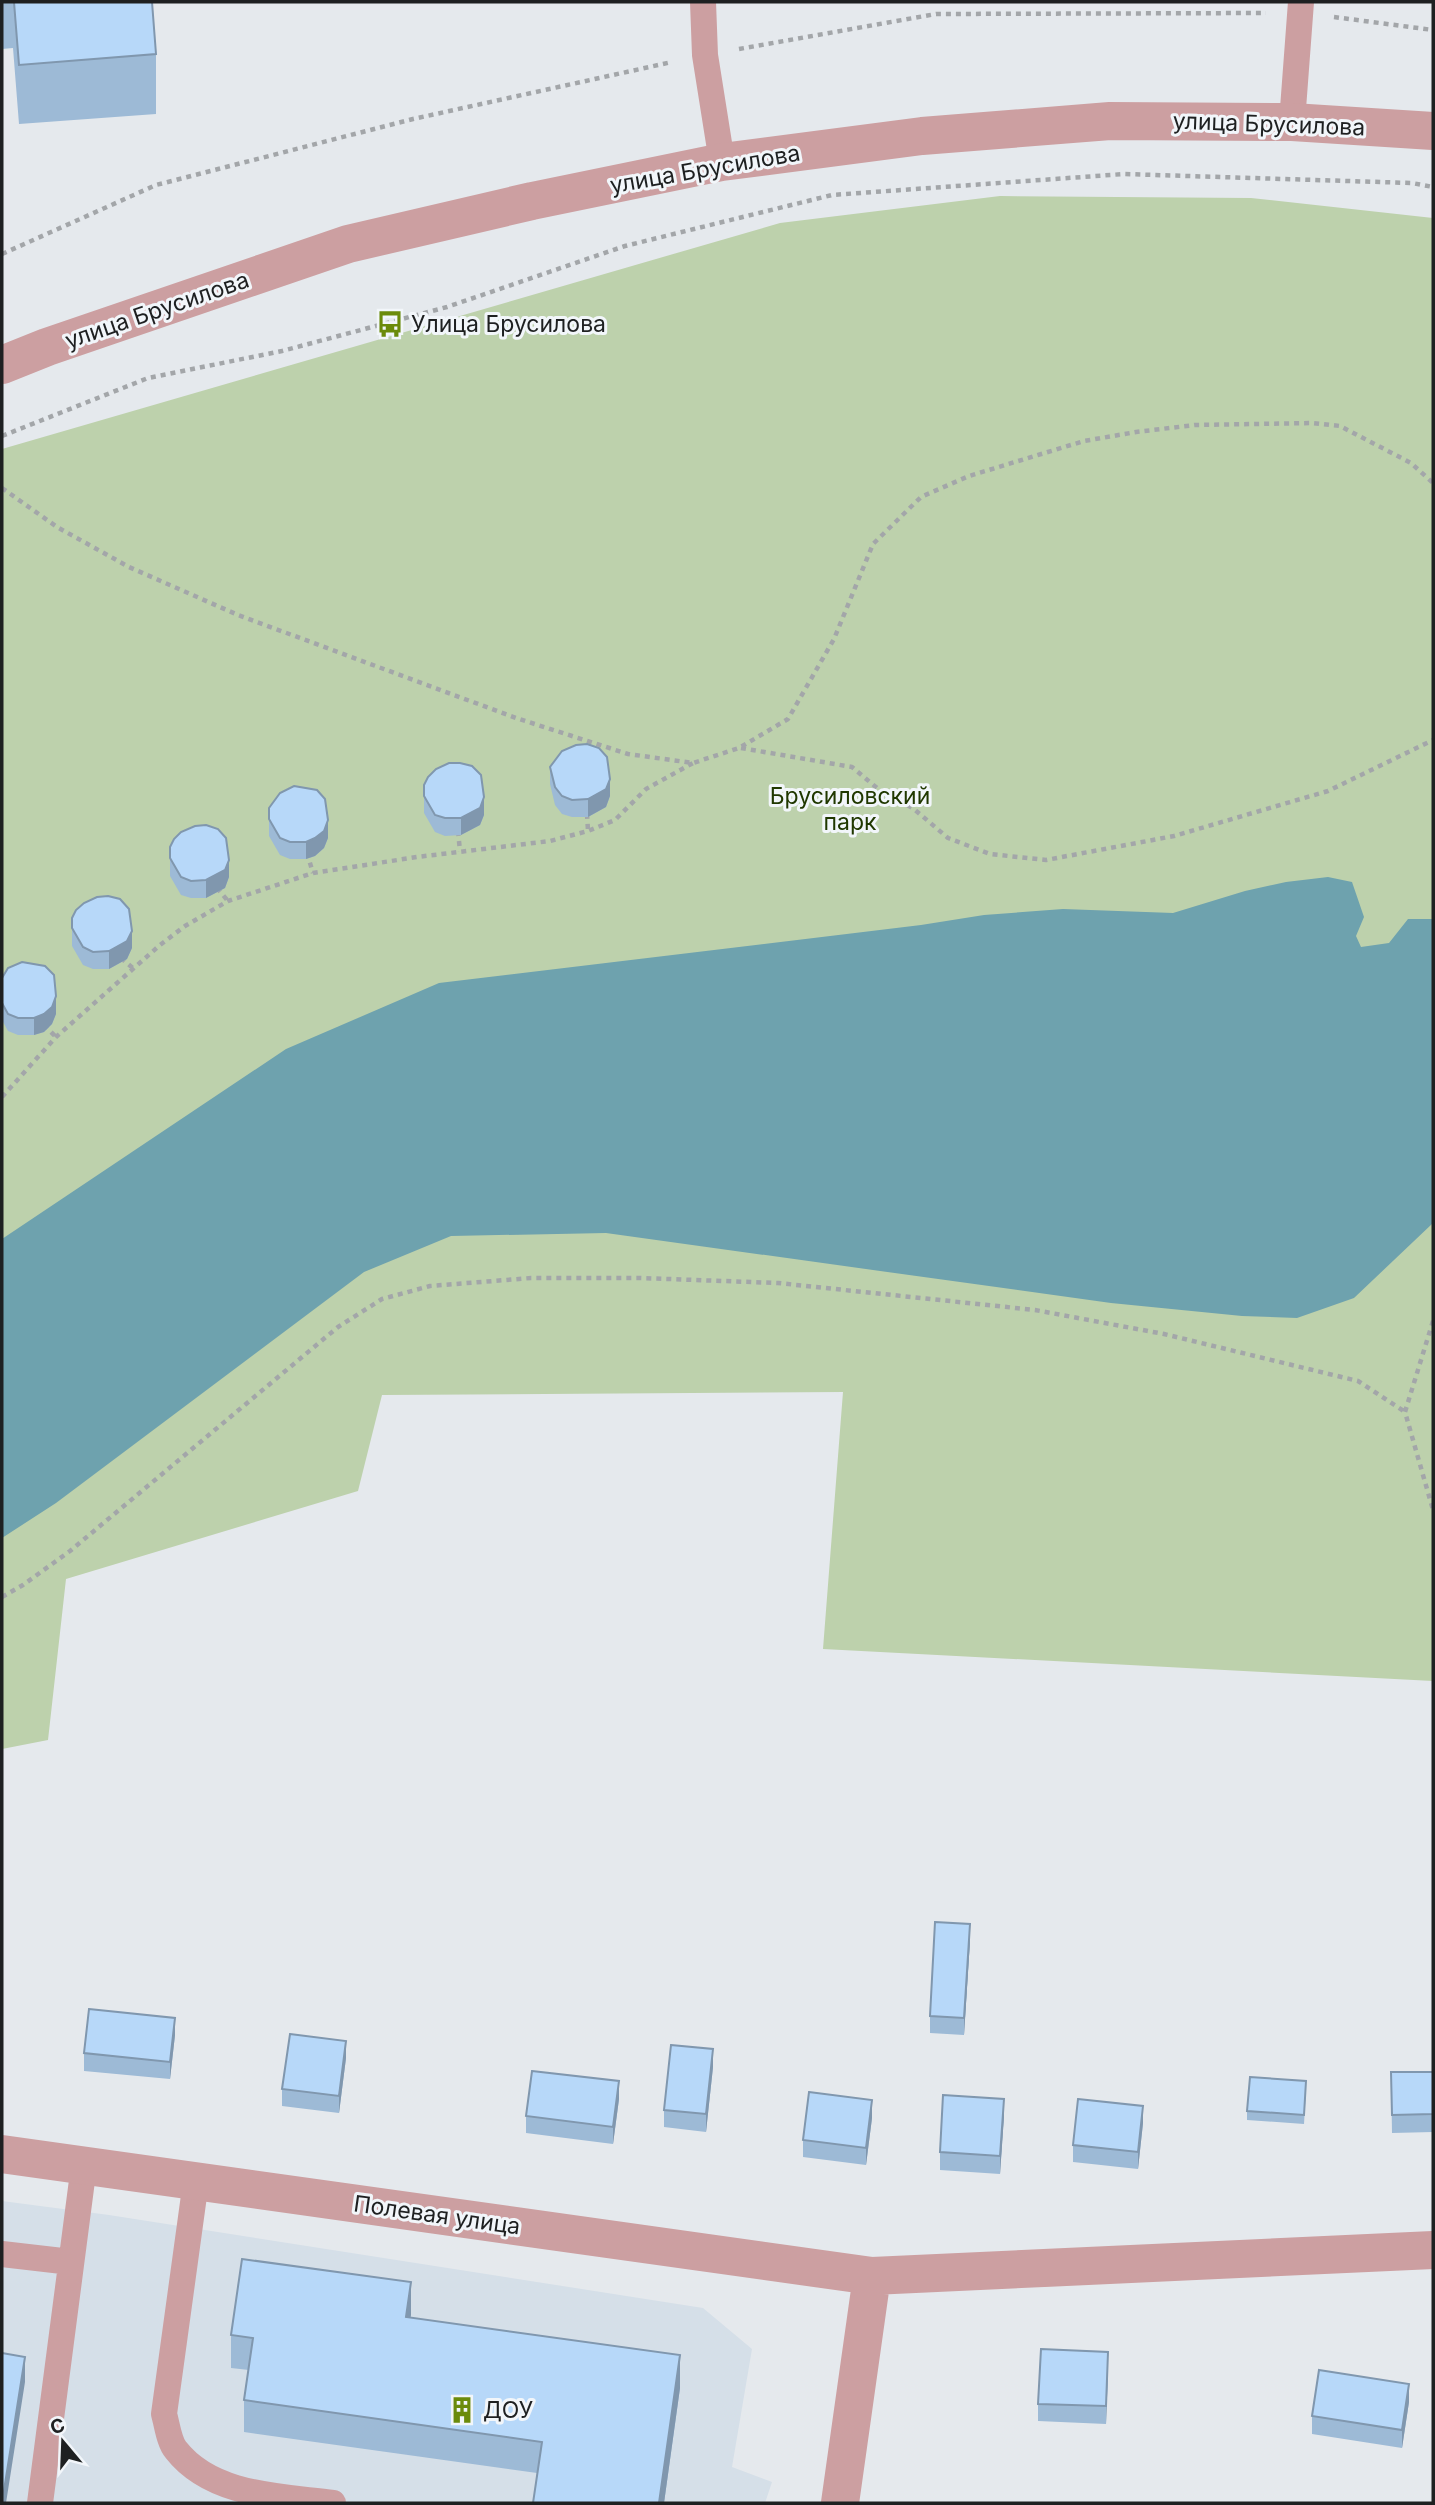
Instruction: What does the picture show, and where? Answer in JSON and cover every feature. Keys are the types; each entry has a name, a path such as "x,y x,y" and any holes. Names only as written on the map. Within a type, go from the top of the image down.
{"street":[{"name":"улица Брусилова","path":"2,365 47,347 348,244 532,201 722,162 922,136 1110,121 1292,122 1433,131"},
{"name":"Полевая улица","path":"2,2154 872,2276 1433,2250"},
{"path":"840,2503 872,2276"}],"lane":[{"path":"703,2 705,55 722,162"},
{"path":"1292,122 1301,2"},
{"path":"40,2503 84,2165"},
{"path":"196,2181 164,2414 174,2448 203,2476 245,2491 333,2503"},
{"path":"2,2253 71,2262"}],"path":[{"path":"2,436 148,378 282,351 447,307 625,246 832,195 1124,174 1412,183 1433,187"},
{"path":"2,1097 56,1037 134,969 185,926 228,901 313,873 460,851 550,841 588,831 615,820 646,789 692,763 739,748 788,719 834,639 873,544 920,497 969,476 1084,441 1195,425 1312,423 1340,426 1411,463 1433,483"},
{"path":"2,488 57,527 129,567 238,615 516,718 628,754 692,763"},
{"path":"739,748 852,767 877,788 914,809 948,838 990,854 1046,859 1174,836 1328,791 1433,740"},
{"path":"586,808 588,831"},
{"path":"457,828 460,851"},
{"path":"306,851 313,873"},
{"path":"214,884 228,901"},
{"path":"117,953 134,969"},
{"path":"36,1017 56,1037"},
{"path":"2,1597 70,1552 338,1327 382,1299 430,1286 531,1278 641,1278 778,1283 1035,1311 1164,1334 1358,1381 1405,1412"},
{"path":"1433,1321 1405,1412 1433,1510"}],"shaded area":[{"path":"2,2201 109,2215 703,2308 752,2349 732,2467 772,2482 765,2503 2,2503"}],"green space":[{"name":"Брусиловский парк","path":"1000,196 1251,198 1433,218 1433,1681 823,1649 843,1392 382,1395 358,1491 66,1579 48,1740 2,1749 2,449 780,223"}],"water":[{"path":"1328,877 1352,882 1364,917 1356,936 1361,947 1389,943 1408,919 1433,919 1433,1223 1354,1298 1297,1318 1242,1316 1111,1303 606,1233 451,1236 364,1272 56,1503 2,1538 2,1239 286,1049 439,983 921,925 984,915 1063,909 1173,913 1245,891"}],"building":[{"path":"14,2 152,2 156,54 19,65"},
{"path":"587,744 599,748 607,757 610,779 606,789 588,799 572,800 562,796 555,787 550,767 562,751"},
{"path":"449,763 472,766 481,775 484,797 480,808 461,818 435,815 424,796 424,785 428,777 436,769"},
{"path":"294,786 317,790 325,799 328,820 324,831 306,842 290,842 280,838 269,819 269,808 280,793"},
{"path":"206,825 218,829 226,838 229,860 225,870 206,880 191,881 181,877 170,858 170,847 181,832"},
{"path":"97,897 120,899 129,909 132,931 127,941 109,951 93,952 83,947 72,928 72,918 84,903"},
{"path":"22,962 45,966 54,975 56,996 52,1007 34,1018 18,1018 8,1014 2,1003 2,978 8,968"},
{"path":"935,1922 970,1924 964,2018 930,2016"},
{"path":"89,2009 175,2018 170,2062 84,2053"},
{"path":"290,2034 346,2041 339,2096 282,2089"},
{"path":"671,2045 713,2049 706,2114 664,2110"},
{"path":"532,2071 619,2081 613,2127 526,2116"},
{"path":"1391,2072 1433,2072 1433,2114 1392,2115"},
{"path":"1250,2077 1306,2081 1304,2115 1247,2111"},
{"path":"809,2092 872,2100 866,2148 803,2140"},
{"path":"943,2095 1004,2099 1000,2156 940,2152"},
{"path":"1078,2099 1143,2106 1138,2152 1073,2145"},
{"name":"ДОУ","path":"242,2259 411,2282 406,2317 680,2355 659,2503 533,2503 542,2442 244,2400 253,2338 231,2335"},
{"path":"1041,2349 1108,2352 1106,2406 1038,2404"},
{"path":"2,2353 25,2357 2,2503"},
{"path":"1319,2370 1409,2384 1402,2430 1312,2416"}],"place":[{"name":"Улица Брусилова","path":"390,324"},
{"name":"ДОУ","path":"462,2410"}]}
